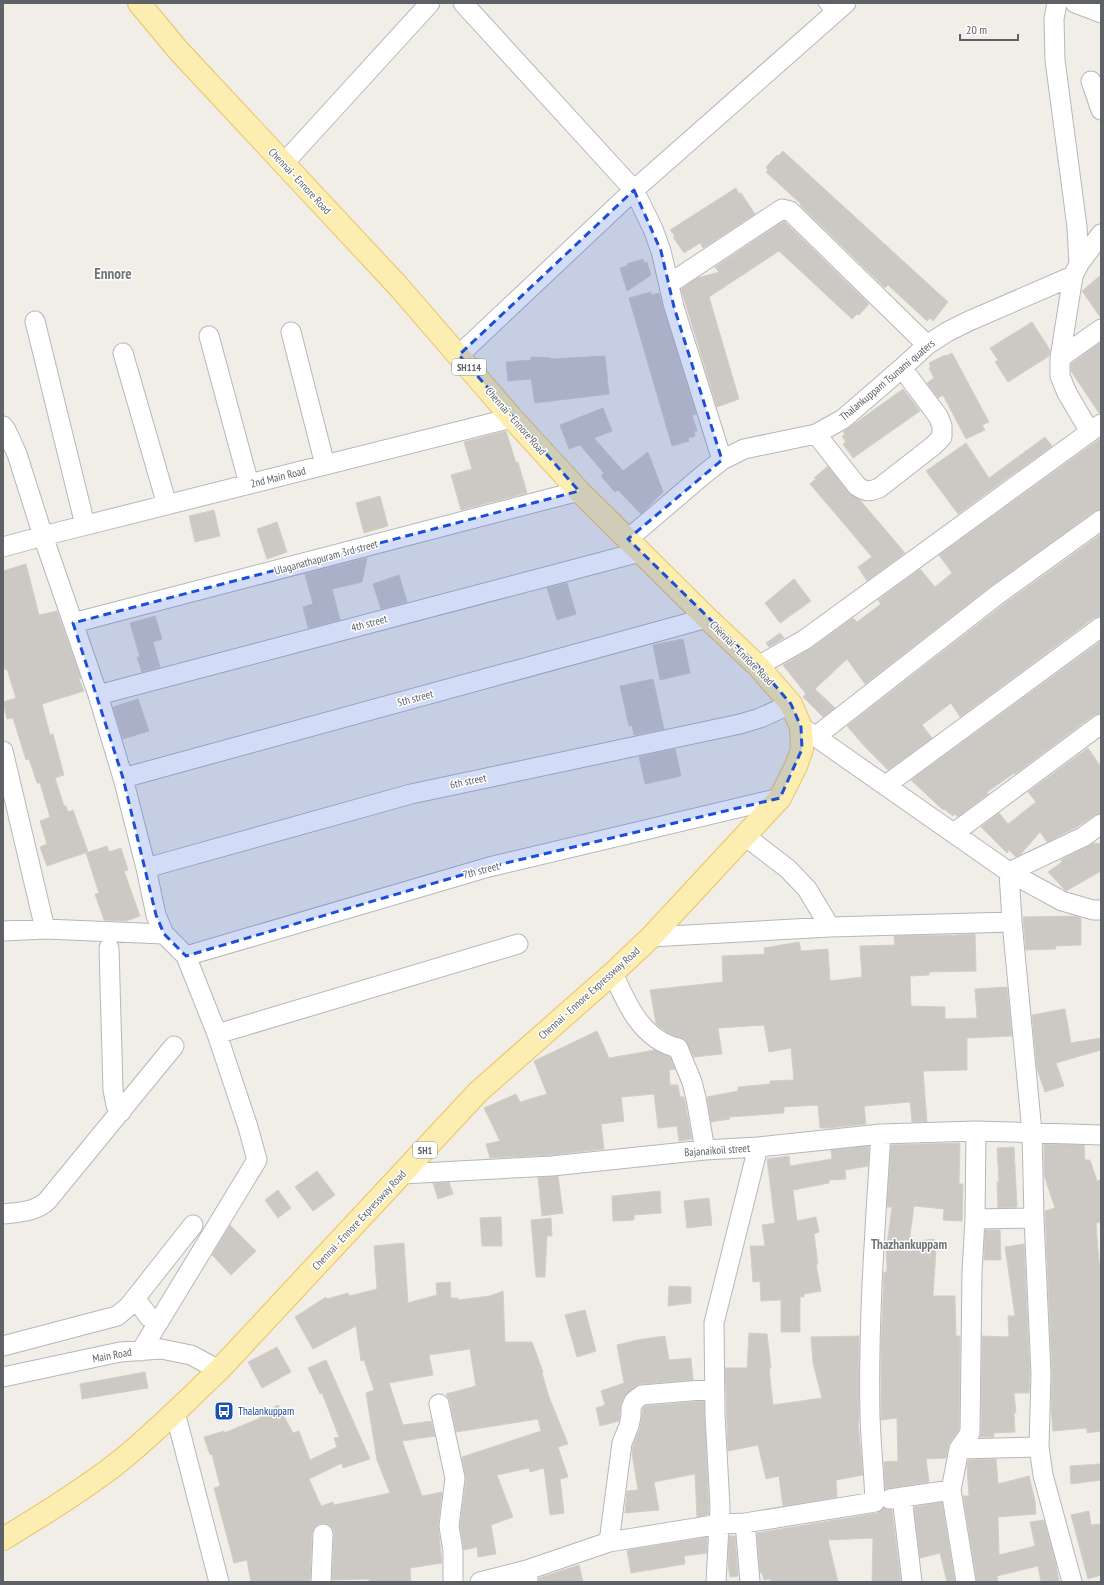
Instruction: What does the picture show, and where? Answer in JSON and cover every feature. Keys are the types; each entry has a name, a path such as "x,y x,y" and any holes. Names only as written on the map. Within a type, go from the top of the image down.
{"main road":[{"name":"Chennai - Ennore Road","path":"139,3 178,50 399,287 512,418 579,491 707,618 758,666 791,704 808,732"},
{"name":"Chennai - Ennore Expressway Road","path":"3,1539 80,1490 116,1464 175,1412 219,1370 478,1092 613,973 651,937 780,798 796,766 808,732"}],"street":[{"path":"284,163 430,3"},
{"path":"463,3 634,190 653,229 661,251 674,306 722,460"},
{"path":"758,666 804,640 1095,428 1067,393 1060,376 1060,358 1076,270 1077,226 1055,60 1054,19 1057,3"},
{"path":"1075,3 1101,13"},
{"path":"459,355 634,190 834,7"},
{"path":"1091,81 1101,110"},
{"path":"669,284 782,209 790,211 927,345"},
{"path":"1076,270 1101,234"},
{"name":"Thalankuppam Tsunami quaters","path":"634,546 703,475 722,460 744,449 816,434 842,418 927,345 969,321 1076,270"},
{"path":"35,321 85,525"},
{"path":"1060,358 1101,329"},
{"path":"292,332 325,465"},
{"path":"209,336 249,484"},
{"path":"123,353 166,505"},
{"path":"816,434 857,486 864,491 871,492 879,488 933,446 942,437 942,426 938,416 902,368"},
{"name":"2nd Main Road","path":"3,547 512,418"},
{"path":"3,426 17,454 43,536 98,695 123,778 146,868 156,915 164,934 186,956 217,1034 248,1127 257,1160 142,1351"},
{"name":"Ulaganathapuram 3rd street","path":"72,622 579,491"},
{"path":"1101,520 808,732 1009,872 1062,901 1093,910 1101,910"},
{"name":"4th street","path":"98,695 634,546"},
{"name":"5th street","path":"123,778 707,618"},
{"path":"886,785 1101,627"},
{"name":"6th street","path":"146,868 411,794 740,724 760,718 791,704"},
{"path":"954,833 1101,724"},
{"path":"3,751 45,929"},
{"name":"7th street","path":"186,956 489,867 780,798"},
{"path":"1009,872 1092,838 1101,824"},
{"path":"745,836 788,869 798,879 807,889 830,927"},
{"path":"1009,872 1012,922 1032,1132 1041,1374 1039,1447 1043,1475 1072,1582"},
{"path":"651,937 830,927 1012,922"},
{"path":"3,931 45,929 164,934"},
{"path":"217,1034 518,944"},
{"path":"109,948 113,1090 116,1105 121,1112"},
{"path":"613,973 625,1000 648,1034 668,1046 678,1048 692,1082 705,1150"},
{"path":"3,1214 33,1210 48,1201 174,1046"},
{"path":"966,1582 951,1490 959,1449 970,1433 976,1131"},
{"name":"Bajanaikoil street","path":"402,1174 552,1166 881,1134 976,1131 1101,1135"},
{"path":"875,1502 870,1417 870,1364 873,1263 881,1134"},
{"path":"716,1582 720,1524 714,1389 714,1323 758,1147"},
{"path":"975,1219 1034,1218"},
{"path":"3,1346 110,1319 123,1313 193,1225"},
{"path":"135,1298 149,1316 160,1320"},
{"name":"Main Road","path":"3,1377 120,1352 160,1349 191,1355 219,1370"},
{"path":"609,1542 622,1443 629,1426 631,1408 634,1400 642,1395 714,1389"},
{"path":"439,1404 455,1478 449,1526 453,1551 453,1582"},
{"path":"175,1412 219,1582"},
{"path":"959,1449 1039,1447"},
{"path":"480,1582 527,1576 609,1542 720,1524 745,1523 951,1490"},
{"path":"902,1497 912,1582"},
{"path":"745,1523 750,1582"},
{"path":"321,1582 323,1534"}],"highlighted area":[{"path":"634,190 661,251 674,307 722,460 628,539 758,666 791,704 801,727 802,749 780,798 489,867 186,956 164,934 156,915 123,778 73,623 579,491 459,355"}],"building":[{"path":"783,151 948,302 933,321 930,318 927,321 888,285 885,288 800,205 801,204 766,172 768,170 766,167"},
{"path":"736,188 755,214 703,248 700,243 684,253 670,230"},
{"path":"784,221 869,304 859,315 857,314 852,319 779,251 709,297 739,399 717,407 681,289 697,278 719,272 715,267"},
{"path":"643,259 644,263 647,262 651,275 627,291 620,268"},
{"path":"1101,275 1101,318 1082,291"},
{"path":"651,292 651,295 659,293 696,414 692,415 697,431 694,432 695,436 688,438 689,441 672,446 629,298"},
{"path":"1032,322 1050,350 1049,356 1008,382 995,362 998,360 990,348"},
{"path":"1101,342 1101,413 1099,413 1071,371 1071,364"},
{"path":"952,353 989,422 982,425 985,430 966,439 943,395 938,398 927,383 934,378 929,368 931,367 929,363"},
{"path":"605,356 609,394 535,403 531,379 508,381 506,362 531,360 531,357 551,359"},
{"path":"903,389 920,411 853,458 843,444 846,442 842,436 845,434 843,432"},
{"path":"603,408 612,431 594,438 623,471 648,452 663,492 641,514 618,490 615,492 601,476 604,473 580,445 569,449 560,425"},
{"path":"506,431 516,463 518,462 527,493 461,510 451,475 472,469 464,442"},
{"path":"1045,437 1052,446 958,514 926,471 966,443 989,478"},
{"path":"1101,438 1101,509 1095,511 991,586 865,684 847,659 815,689 835,708 823,717 803,697 806,694 783,665 810,649 853,618 857,622 881,604 878,600 920,569 935,587 952,573 939,555"},
{"path":"828,466 849,493 860,500 905,553 867,581 858,567 872,557 810,484 816,479 814,478"},
{"path":"380,496 388,526 364,533 356,503"},
{"path":"214,510 220,536 195,542 189,516"},
{"path":"277,522 287,552 267,559 257,529"},
{"path":"1101,534 1101,616 1094,618 960,717 951,703 922,725 932,738 888,770 847,726 1004,604"},
{"path":"367,558 362,582 332,589 340,620 308,628 303,607 313,604 305,574"},
{"path":"26,564 39,615 57,611 81,678 79,679 84,691 42,704 50,735 53,734 64,775 55,778 64,806 66,806 68,812 73,810 88,852 47,866 40,847 47,844 40,821 50,817 40,783 37,783 29,759 26,760 13,718 7,719 3,702 16,698 7,669 5,670 3,660 3,571"},
{"path":"399,575 407,602 381,609 373,584"},
{"path":"794,579 811,601 780,623 765,603"},
{"path":"567,583 576,614 557,620 547,588"},
{"path":"155,616 162,639 153,642 160,667 142,672 137,657 140,657 130,623"},
{"path":"780,633 784,638 769,647 766,643"},
{"path":"683,639 690,673 660,680 653,645"},
{"path":"1101,641 1101,713 1094,715 1015,774 1014,773 987,792 988,794 958,817 955,814 953,816 944,809 943,810 911,780"},
{"path":"653,679 664,729 634,735 632,725 629,726 620,686"},
{"path":"138,699 149,731 123,739 113,707"},
{"path":"1088,748 1101,767 1101,813 1047,842 1040,832 1020,855 1016,857 1009,850 1007,853 981,827 999,813 1008,824 1036,802 1028,792"},
{"path":"675,749 681,776 645,784 639,757"},
{"path":"1094,843 1101,844 1101,871 1066,891 1048,872 1062,862 1061,860"},
{"path":"107,846 109,852 121,848 128,870 124,871 140,916 126,921 104,920 95,894 99,893 86,853"},
{"path":"1075,916 1081,918 1081,945 1055,946 1056,949 1026,950 1023,917"},
{"path":"975,934 976,971 929,972 929,975 910,976 911,1006 945,1007 945,1019 977,1018 975,989 1007,987 1012,1036 967,1038 967,1070 923,1071 927,1122 912,1122 910,1102 864,1106 866,1124 829,1128 820,1128 818,1105 784,1107 784,1113 729,1117 730,1119 711,1122 707,1097 738,1091 738,1087 770,1084 770,1081 794,1080 791,1048 769,1052 764,1025 718,1028 722,1054 694,1057 685,1040 670,1034 656,1024 650,990 723,982 722,956 765,954 764,948 799,942 801,951 828,949 830,981 862,977 860,946 895,945 894,936 953,936"},
{"path":"1065,1009 1071,1043 1101,1038 1101,1050 1056,1063 1064,1086 1045,1092 1037,1069 1032,1015"},
{"path":"597,1031 609,1058 655,1050 670,1057 675,1069 669,1070 670,1085 678,1085 680,1097 684,1097 692,1139 679,1141 677,1126 658,1128 654,1094 621,1097 624,1121 601,1124 604,1149 551,1155 490,1158 486,1144 500,1141 484,1108 516,1094 520,1102 547,1094 534,1061"},
{"path":"960,1143 959,1184 963,1184 962,1221 943,1220 944,1209 914,1206 909,1242 934,1239 936,1250 933,1296 955,1296 956,1336 960,1336 959,1430 949,1444 946,1458 926,1459 929,1482 885,1489 884,1462 898,1461 897,1418 881,1420 881,1346 884,1272 887,1272 886,1245 892,1207 887,1207 891,1145"},
{"path":"1044,1144 1084,1145 1085,1160 1090,1160 1097,1181 1101,1180 1101,1222 1096,1223 1099,1263 1101,1263 1101,1431 1087,1433 1087,1428 1053,1431 1045,1211 1055,1208 1044,1175"},
{"path":"869,1146 868,1166 845,1170 846,1179 829,1180 829,1183 793,1190 797,1221 816,1217 819,1232 814,1234 818,1264 816,1264 821,1291 804,1294 804,1297 800,1297 800,1332 781,1332 781,1300 761,1301 760,1281 753,1282 750,1246 765,1246 762,1225 775,1223 767,1159 789,1156 790,1166 832,1159 831,1150"},
{"path":"1014,1147 1017,1207 998,1208 997,1182 999,1182 997,1148"},
{"path":"317,1171 335,1195 313,1211 295,1187"},
{"path":"558,1176 563,1213 542,1216 538,1178"},
{"path":"449,1182 453,1194 438,1199 433,1183"},
{"path":"278,1190 291,1208 278,1218 265,1200"},
{"path":"660,1191 661,1213 634,1215 634,1220 613,1221 612,1196"},
{"path":"709,1198 712,1225 687,1228 684,1201"},
{"path":"501,1217 502,1246 482,1246 480,1218"},
{"path":"551,1218 552,1236 547,1236 545,1277 536,1277 531,1220"},
{"path":"230,1225 256,1251 231,1275 212,1255"},
{"path":"985,1230 1000,1230 1001,1260 984,1260"},
{"path":"404,1243 408,1303 437,1295 436,1283 450,1282 451,1298 458,1298 458,1300 490,1296 503,1291 505,1342 532,1342 543,1372 542,1373 549,1397 568,1444 558,1447 568,1477 560,1479 564,1513 550,1515 544,1468 530,1472 529,1468 497,1475 513,1517 491,1525 496,1554 478,1557 477,1547 464,1550 460,1526 466,1479 462,1457 541,1431 538,1419 456,1432 450,1402 446,1394 476,1386 470,1349 429,1355 433,1375 389,1383 403,1425 431,1421 435,1436 402,1441 422,1496 442,1492 438,1525 442,1563 410,1568 411,1582 369,1582 369,1579 332,1580 334,1534 333,1529 329,1525 323,1523 318,1524 312,1533 310,1582 251,1582 247,1560 234,1563 214,1488 220,1486 212,1454 210,1455 204,1437 224,1431 224,1433 260,1418 258,1415 278,1405 293,1433 299,1431 310,1460 337,1447 334,1438 339,1437 322,1393 320,1394 308,1368 326,1360 370,1459 343,1468 342,1463 309,1479 321,1506 333,1502 334,1505 390,1493 377,1460 366,1393 374,1390 364,1360 361,1361 356,1326 313,1349 295,1317 326,1297 327,1299 348,1293 349,1296 377,1289 374,1246"},
{"path":"1024,1244 1030,1374 1029,1393 1014,1393 1016,1412 1014,1413 1015,1432 994,1433 994,1437 980,1437 982,1336 1009,1337 1008,1316 1015,1316 1005,1247"},
{"path":"669,1286 691,1287 691,1303 668,1306"},
{"path":"585,1310 596,1351 577,1357 565,1315"},
{"path":"749,1333 767,1334 773,1405 822,1398 813,1363 811,1337 859,1336 858,1422 863,1475 836,1480 837,1497 783,1506 779,1476 766,1479 758,1445 728,1451 725,1368 747,1368"},
{"path":"665,1336 669,1360 691,1358 693,1380 641,1384 636,1386 624,1397 621,1404 619,1421 600,1426 596,1408 605,1405 601,1391 624,1383 617,1345 637,1340"},
{"path":"277,1347 291,1372 262,1388 248,1362"},
{"path":"145,1372 148,1388 82,1399 80,1384"},
{"path":"704,1401 709,1515 697,1517 695,1474 654,1482 659,1510 625,1513 627,1491 638,1490 632,1453 640,1428 643,1408 646,1406"},
{"path":"996,1459 998,1484 1029,1476 1035,1501 1036,1514 998,1517 999,1555 1035,1546 1030,1522 1044,1520 1055,1560 1059,1582 1041,1582 1038,1566 997,1576 998,1582 977,1582 963,1496 969,1496 968,1460"},
{"path":"1101,1464 1101,1480 1071,1484 1070,1466"},
{"path":"942,1502 955,1582 947,1582 940,1553 920,1558 914,1507"},
{"path":"884,1508 892,1510 901,1582 872,1582 873,1538 828,1540 838,1582 771,1582 770,1579 764,1580 762,1573 760,1573 757,1533 877,1513"},
{"path":"1089,1511 1091,1525 1101,1524 1101,1575 1088,1579 1071,1515"},
{"path":"729,1536 735,1536 738,1576 730,1577 728,1564"},
{"path":"707,1537 707,1553 684,1556 685,1564 631,1573 627,1550"},
{"path":"579,1565 583,1582 539,1582 539,1578"}],"place":[{"name":"Thalankuppam","path":"224,1411"}],"district":[{"name":"Ennore","path":"113,273"},
{"name":"Thazhankuppam","path":"909,1244"}]}
